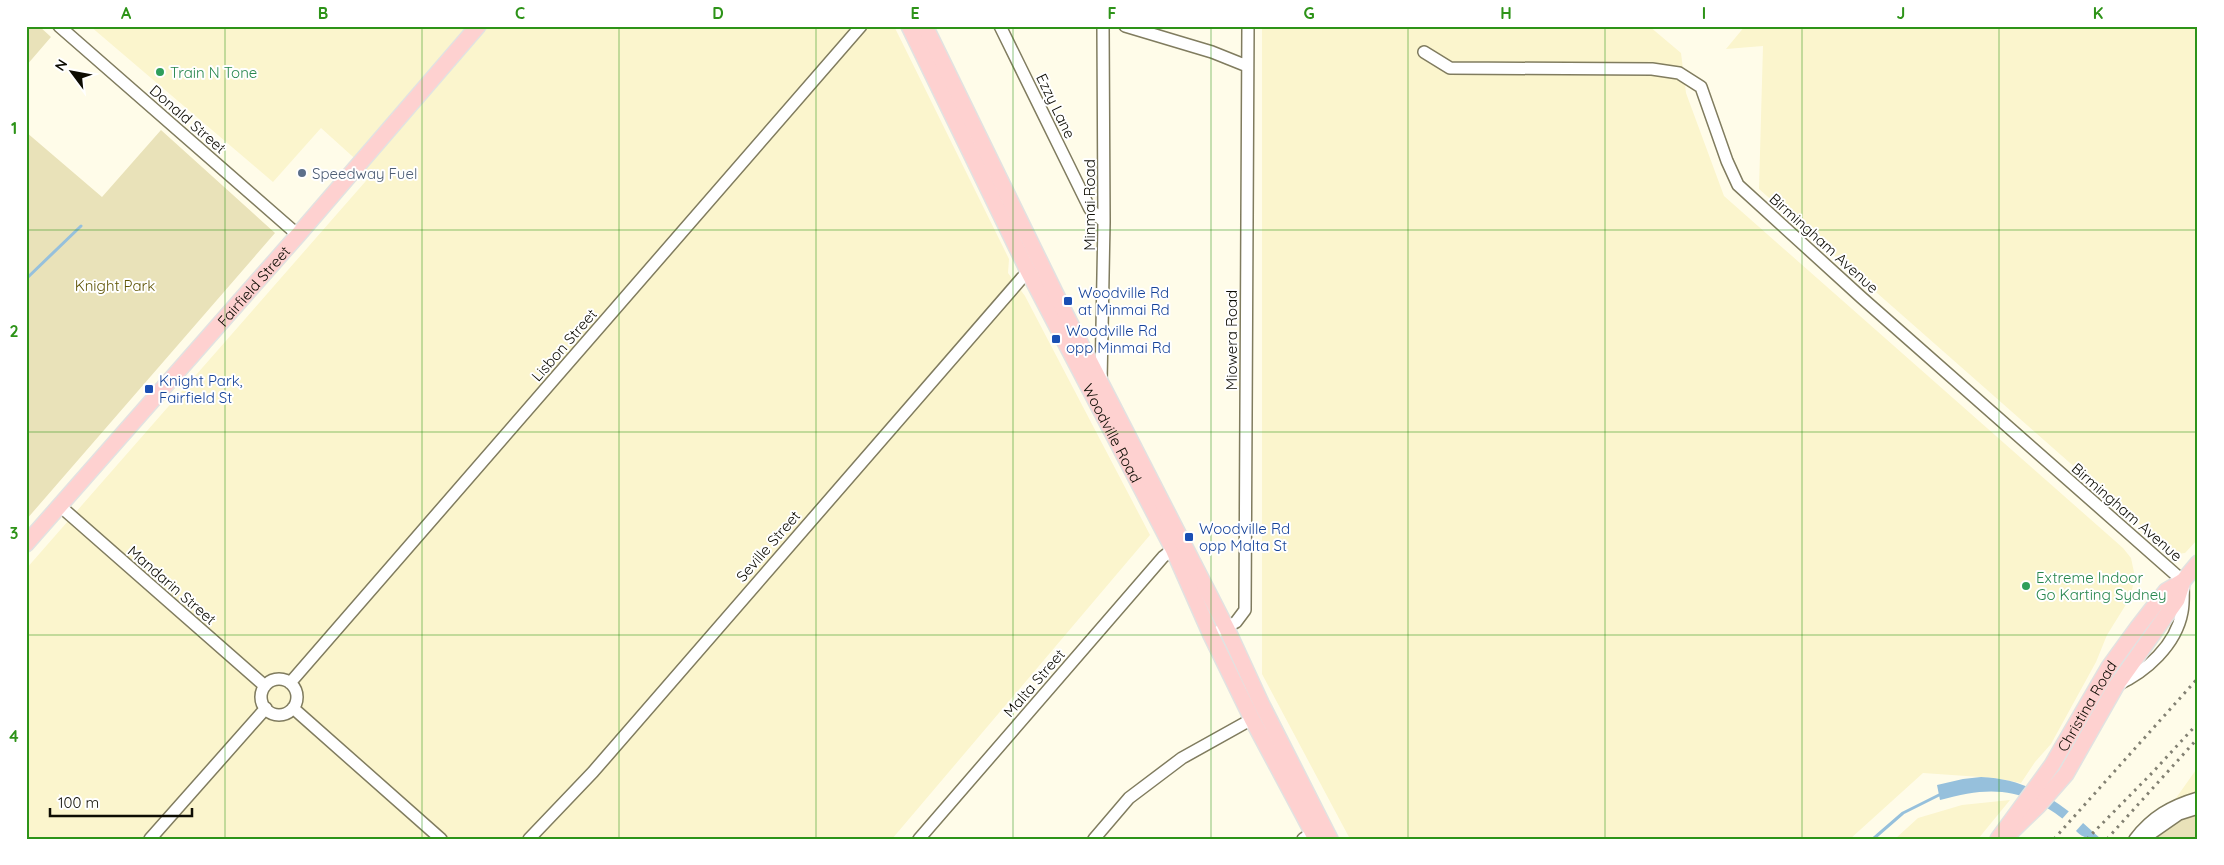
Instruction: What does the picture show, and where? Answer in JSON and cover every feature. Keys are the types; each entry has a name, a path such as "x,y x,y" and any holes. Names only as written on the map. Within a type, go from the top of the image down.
{"main road":[{"name":"Fairfield Street","path":"26,544 298,235 478,26"},
{"name":"Woodville Road","path":"909,26 1028,270 1173,549 1211,635 1252,719 1317,835"},
{"name":"Woodville Road","path":"925,26 1067,317 1227,629 1317,835"},
{"name":"Christina Road","path":"2043,790 2052,765 2109,667 2166,591 2183,581 2198,563"},
{"name":"Christina Road","path":"2004,839 2043,790 2066,774 2116,686 2177,600 2183,581"},
{"name":"Christina Road","path":"1998,839 2032,803"}],"street":[{"name":"Donald Street","path":"59,26 298,235"},
{"name":"Lisbon Street","path":"290,682 861,26"},
{"name":"Ezzy Lane","path":"1000,26 1090,209 1104,222"},
{"name":"Minmai Road","path":"1101,383 1104,222 1103,26"},
{"path":"1125,26 1212,52 1248,66"},
{"name":"Miowera Road","path":"1211,635 1227,629 1236,622 1245,610 1248,26"},
{"name":"Birmingham Avenue","path":"1424,52 1450,68 1652,69 1679,73 1700,87 1727,162 1738,185 1869,304 2183,581"},
{"name":"Seville Street","path":"529,839 592,772 1028,270"},
{"name":"Mandarin Street","path":"60,506 265,686"},
{"name":"Malta Street","path":"919,839 1163,557 1173,549"},
{"path":"274,680 290,682 297,695 290,712 279,715 269,712 261,697 265,686 274,680"},
{"path":"150,839 266,708"},
{"path":"293,708 441,839"},
{"path":"1094,839 1129,798 1174,764 1252,719"},
{"path":"2134,839 2149,822 2167,809 2198,798"},
{"path":"2143,839 2179,814 2198,808"}],"shaded area":[{"path":"90,26 894,26 1009,259 1008,273 1025,296 1150,535 892,839 26,839 26,569 372,174 321,128 273,182"},
{"path":"1262,26 1649,26 1681,53 1686,93 1724,196 2123,548 2131,558 2135,577 2130,598 2107,635 2096,662 2051,744 2035,762 2021,783 1995,778 1923,773 1850,839 1350,839 1262,674"},
{"path":"1745,26 2198,26 2198,539 2185,553 2177,554 2154,537 1759,189 1763,46 1726,49"},
{"path":"2198,767 2198,839 2147,839"},
{"path":"2010,800 1978,839 1895,839 1918,818 1962,805"}],"green space":[{"path":"26,26 39,26 51,37 26,66"},
{"name":"Knight Park","path":"161,130 275,233 26,520 26,132 102,197"},
{"path":"2198,812 2198,839 2151,839 2169,824"}],"water":[{"path":"1981,777 2017,783 2047,796 2061,805 2101,839 2083,836 2048,808 2019,795 1990,791 1958,795 1940,800 1937,785"}],"pier":[{"path":"2070,810 2084,822 2075,832 2062,819"}],"waterway":[{"path":"26,279 81,226"},
{"path":"1873,839 1903,813 1943,793"}],"railway":[{"path":"2054,839 2198,678"},
{"path":"2087,839 2198,723"},
{"path":"2107,839 2198,738"}],"place":[{"name":"Train N Tone","path":"160,72"},
{"name":"Speedway Fuel","path":"302,173"},
{"name":"Woodville Rd at Minmai Rd","path":"1068,301"},
{"name":"Woodville Rd opp Minmai Rd","path":"1056,339"},
{"name":"Knight Park, Fairfield St","path":"149,389"},
{"name":"Woodville Rd opp Malta St","path":"1189,537"},
{"name":"Extreme Indoor Go Karting Sydney","path":"2026,586"}]}
